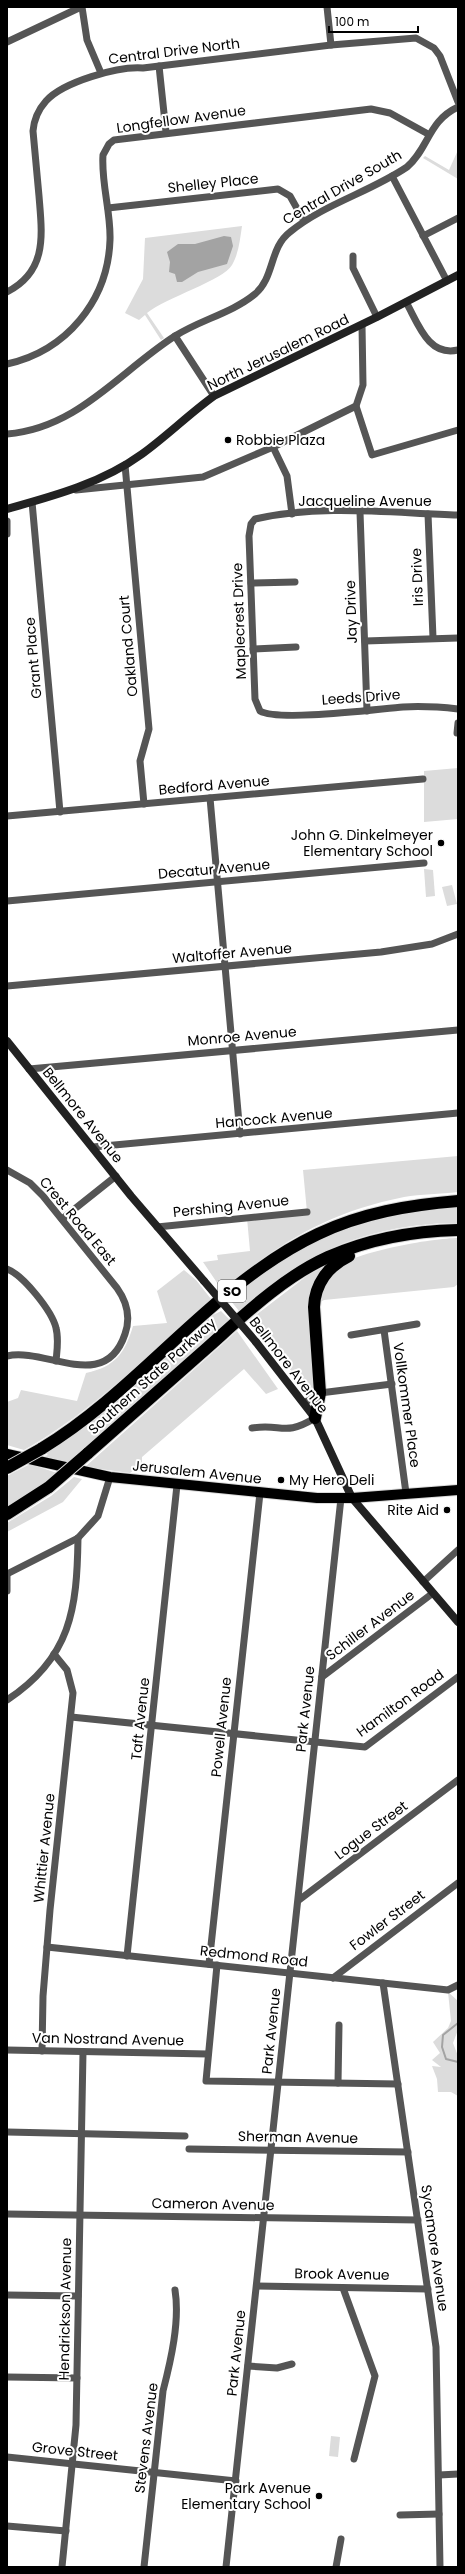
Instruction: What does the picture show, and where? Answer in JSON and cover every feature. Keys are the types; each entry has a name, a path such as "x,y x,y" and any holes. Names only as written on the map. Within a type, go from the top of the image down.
{"highway":[{"name":"Southern State Parkway","path":"7,1468 41,1449 94,1412 251,1276 286,1252 319,1234 356,1219 407,1207 458,1200"},
{"name":"Southern State Parkway","path":"7,1514 50,1487 230,1328 283,1284 327,1258 384,1239 435,1230 458,1230"},
{"path":"315,1418 320,1394 314,1307 319,1286 335,1264 384,1239"}],"main road":[{"name":"North Jerusalem Road","path":"7,509 70,491 125,465 142,454 193,411 214,396 362,325 458,275"},
{"name":"Bellmore Avenue","path":"7,1041 157,1227 256,1342 304,1403 315,1418 352,1498 458,1622"},
{"name":"Jerusalem Avenue","path":"7,1454 110,1477 260,1493 352,1498 458,1490"}],"street":[{"path":"7,42 82,7 87,40 101,73"},
{"path":"327,7 331,45"},
{"name":"Central Drive North","path":"7,292 19,285 32,270 42,244 33,132 34,121 47,100 101,73 122,68 158,66 408,37 424,41 440,56 458,102"},
{"path":"158,66 166,132"},
{"name":"Central Drive South","path":"7,434 25,432 65,416 91,402 153,351 175,336 244,301 256,293 266,280 273,254 280,241 304,221 392,176 414,160 428,134 443,116 458,107"},
{"name":"Longfellow Avenue","path":"7,364 30,357 53,345 72,330 91,305 105,274 109,253 108,208 103,159 109,144 121,138 371,109 390,113 428,134"},
{"path":"392,176 447,281"},
{"name":"Shelley Place","path":"108,208 278,189 290,196 304,221"},
{"path":"423,236 458,218"},
{"path":"354,256 354,268 377,317"},
{"path":"406,302 431,344 444,351 458,350"},
{"path":"362,325 364,385 356,406 372,454 458,430"},
{"path":"175,336 214,396"},
{"path":"70,491 203,477 272,447 356,406"},
{"path":"272,447 287,476 292,514"},
{"name":"Oakland Court","path":"125,465 149,729 140,761 144,804"},
{"name":"Grant Place","path":"32,502 60,812"},
{"name":"Jacqueline Avenue","path":"251,524 255,519 292,514 360,512 458,515"},
{"name":"Jay Drive","path":"360,512 367,711"},
{"name":"Iris Drive","path":"428,514 433,638"},
{"path":"7,521 7,534"},
{"name":"Maplecrest Drive","path":"251,524 251,583 255,699 260,711 266,714"},
{"path":"251,583 295,582"},
{"path":"365,641 458,638"},
{"path":"254,649 296,646"},
{"name":"Leeds Drive","path":"266,714 331,714 419,707 458,708"},
{"path":"457,733 458,723"},
{"name":"Bedford Avenue","path":"7,816 423,779"},
{"path":"210,798 240,1134"},
{"name":"Decatur Avenue","path":"7,901 424,863"},
{"name":"Waltoffer Avenue","path":"7,986 381,952 432,944 458,934"},
{"name":"Monroe Avenue","path":"29,1069 458,1030"},
{"name":"Hancock Avenue","path":"93,1147 458,1113"},
{"name":"Crest Road East","path":"7,1170 30,1183 62,1219 108,1276 126,1306 128,1323 122,1342 110,1356 92,1365 81,1367 23,1354 7,1356"},
{"path":"62,1219 116,1176"},
{"name":"Pershing Avenue","path":"157,1227 307,1212"},
{"path":"7,1269 26,1283 49,1312 57,1335 56,1362"},
{"path":"384,1330 417,1324"},
{"name":"Vollkommer Place","path":"351,1335 384,1330 406,1493"},
{"path":"304,1403 320,1394 392,1384"},
{"path":"252,1428 265,1426 290,1430 300,1427 315,1418"},
{"path":"7,1591 7,1574 78,1538 98,1516 110,1477"},
{"name":"Taft Avenue","path":"127,1956 177,1485"},
{"name":"Powell Avenue","path":"260,1493 234,1734 213,1964 206,2081 278,2082"},
{"name":"Park Avenue","path":"226,2567 299,1900 341,1498"},
{"path":"7,1700 31,1682 48,1664 73,1612 78,1558 78,1538"},
{"path":"65,1544 73,1549 78,1558"},
{"name":"Schiller Avenue","path":"423,1582 458,1550"},
{"name":"Schiller Avenue","path":"322,1677 433,1593"},
{"name":"Whittier Avenue","path":"42,2051 47,1947 73,1693 67,1670 54,1654"},
{"name":"Hamilton Road","path":"71,1717 365,1747 458,1677"},
{"name":"Logue Street","path":"299,1900 458,1780"},
{"name":"Fowler Street","path":"333,1978 458,1882"},
{"name":"Redmond Road","path":"47,1947 448,1990 458,1985"},
{"name":"Sycamore Avenue","path":"383,1983 436,2347 440,2567"},
{"path":"338,2083 339,2024"},
{"name":"Van Nostrand Avenue","path":"7,2050 208,2054"},
{"name":"Hendrickson Avenue","path":"62,2567 73,2464 77,2378 83,2052"},
{"path":"278,2082 398,2084"},
{"path":"7,2132 185,2136"},
{"name":"Sherman Avenue","path":"189,2149 408,2152"},
{"name":"Cameron Avenue","path":"7,2214 418,2220"},
{"name":"Brook Avenue","path":"257,2286 428,2289"},
{"path":"343,2288 375,2376 354,2459"},
{"name":"Stevens Avenue","path":"144,2567 163,2391 169,2367 177,2307 175,2290"},
{"path":"7,2295 78,2296"},
{"path":"248,2366 277,2368 292,2364"},
{"path":"7,2377 77,2378"},
{"name":"Grove Street","path":"7,2457 236,2481"},
{"path":"438,2475 458,2474"},
{"path":"400,2515 439,2514"},
{"path":"7,2526 66,2531"},
{"path":"336,2567 341,2539"}],"shaded area":[{"path":"458,150 458,179 423,158 425,156 449,170"},
{"path":"242,226 236,256 232,265 227,271 206,283 155,307 147,313 164,338 161,340 145,315 139,320 125,313 143,279 145,238"},
{"path":"224,236 231,237 233,246 227,264 198,272 182,282 177,282 175,274 169,272 170,262 167,252 178,244 195,244"},
{"path":"458,768 458,819 424,822 424,771"},
{"path":"424,869 433,870 435,896 426,897"},
{"path":"452,885 457,904 447,906 442,887"},
{"path":"458,1156 458,1192 404,1197 377,1203 329,1220 285,1243 264,1257 222,1290 203,1262 218,1260 217,1255 250,1251 247,1218 307,1212 303,1170"},
{"path":"458,1206 458,1223 395,1229 354,1239 316,1256 298,1267 239,1311 231,1301 256,1277 282,1259 330,1235 354,1226 380,1219 432,1209"},
{"path":"458,1238 458,1284 454,1287 324,1300 318,1303 329,1274 337,1266 369,1253 389,1248"},
{"path":"327,1265 320,1276 315,1387 309,1391 248,1321 308,1275"},
{"path":"184,1270 196,1280 211,1299 121,1380 74,1417 24,1450 7,1445 7,1402 18,1398 21,1390 77,1401 86,1373 112,1363 126,1344 133,1326 167,1323 157,1291"},
{"path":"221,1311 230,1320 68,1463 44,1456 48,1455 45,1453 91,1422 213,1315"},
{"path":"237,1331 278,1389 266,1394 244,1369 142,1457 142,1470 135,1469 130,1473 85,1467"},
{"path":"30,1464 57,1473 21,1501 7,1508 7,1476"},
{"path":"74,1477 82,1479 63,1502 7,1532 7,1523 51,1496"},
{"path":"448,1992 458,2001 458,2030 453,2043 458,2056 458,2096 451,2092 438,2092 437,2079 432,2066 441,2067 432,2060 440,2053 433,2042 448,2028 451,2021"},
{"path":"331,2436 340,2437 338,2457 329,2456"}],"waterway":[{"path":"458,2023 443,2035 442,2047 446,2059 458,2062"}],"place":[{"name":"Robbie Plaza","path":"228,440"},
{"name":"John G. Dinkelmeyer Elementary School","path":"441,843"},
{"name":"My Hero Deli","path":"281,1480"},
{"name":"Rite Aid","path":"447,1510"},
{"name":"Park Avenue Elementary School","path":"319,2496"}]}
